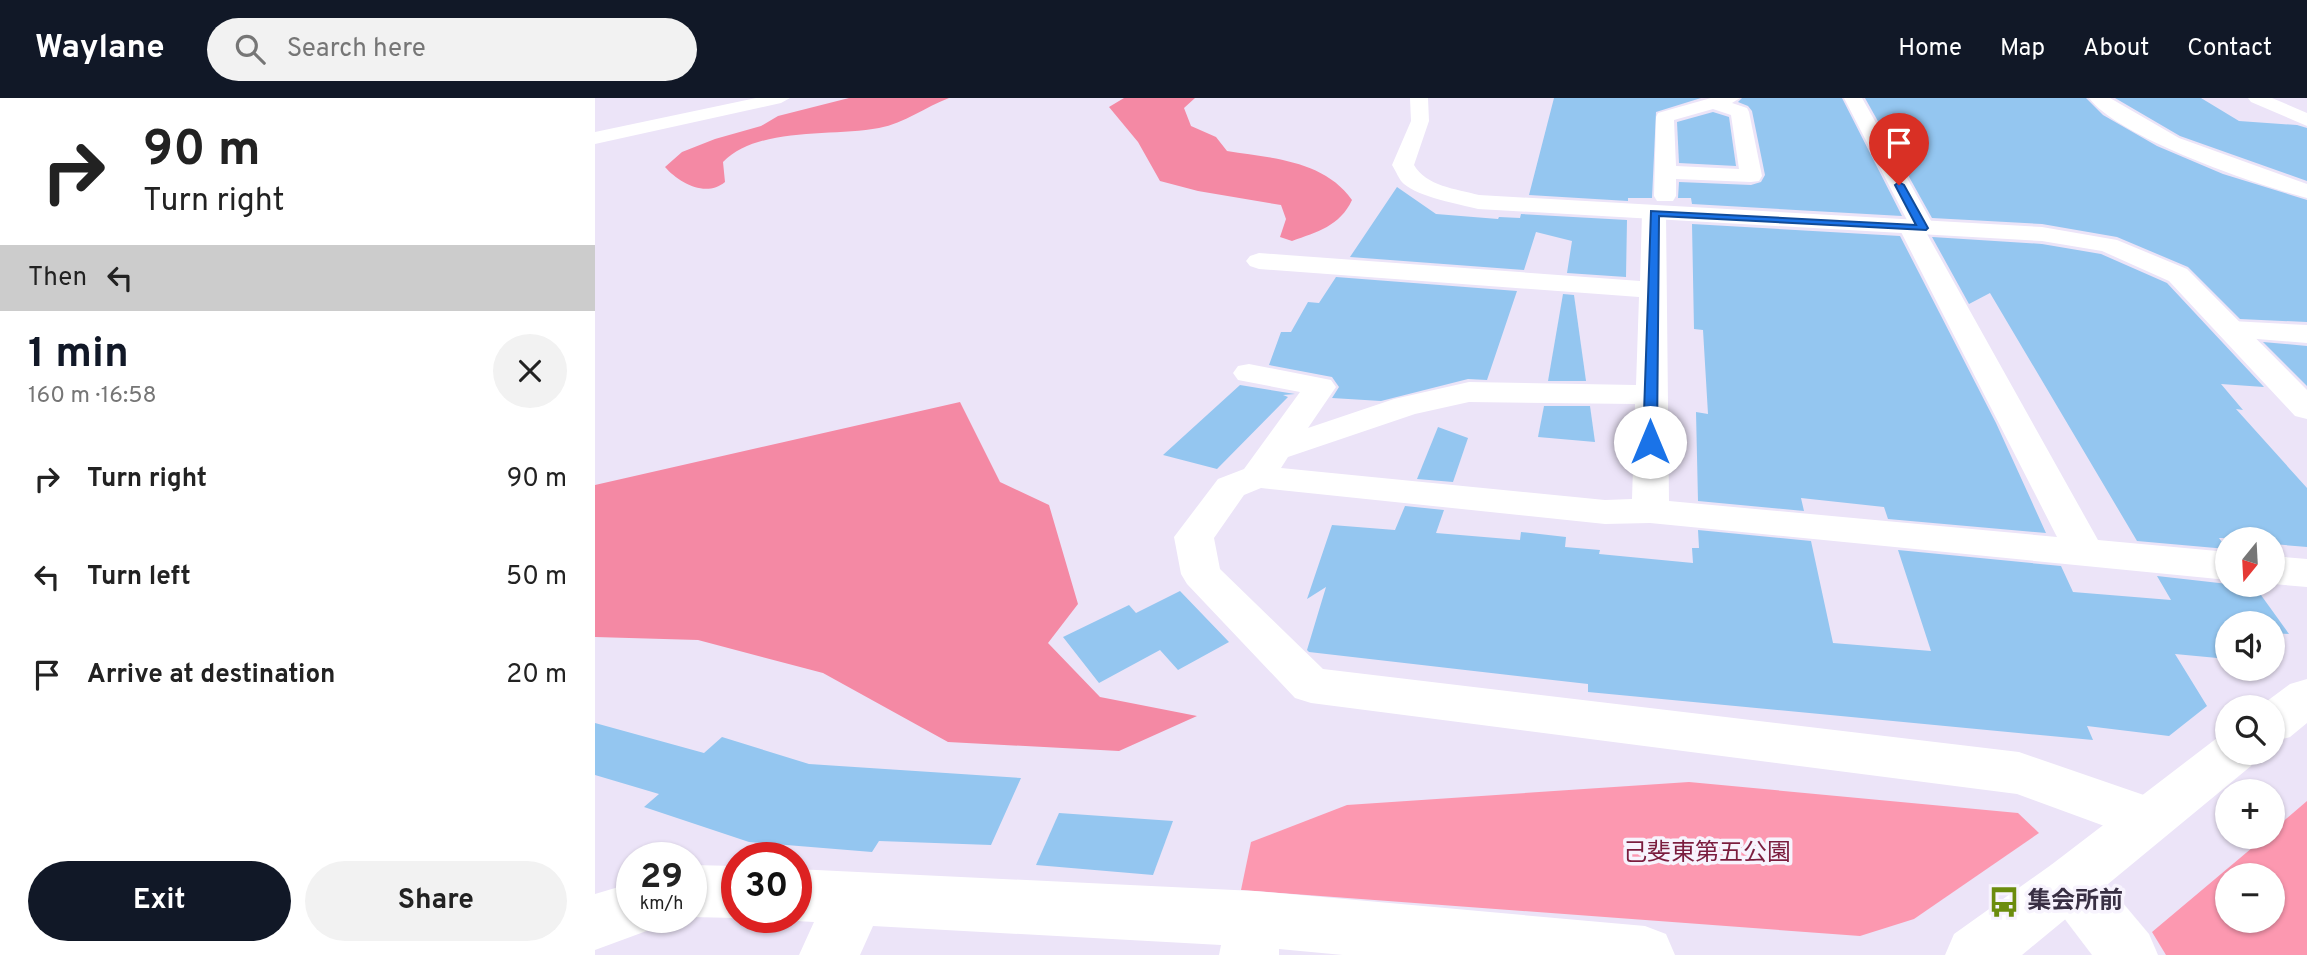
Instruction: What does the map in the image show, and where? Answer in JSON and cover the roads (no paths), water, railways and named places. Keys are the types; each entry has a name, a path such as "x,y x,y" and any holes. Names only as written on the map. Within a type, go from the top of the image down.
{"street":[{"path":"595,138 781,98"},
{"path":"1419,98 1420,121 1403,166 1412,180 1437,191 1478,202 2042,234 2108,245 2178,275 2307,409"},
{"path":"1853,98 2085,553"},
{"path":"2098,98 2160,138 2307,191"},
{"path":"2257,98 2307,120"},
{"path":"1650,511 1653,290 1665,172 1665,117 1722,101 1740,112 1751,176 1665,172"},
{"path":"1259,261 1653,290"},
{"path":"2231,330 2307,334"},
{"path":"1249,373 1320,387 1266,464"},
{"path":"1650,395 1469,392 1406,406 1266,464 1231,487 1194,537 1201,574 1311,685 2019,773 2148,818"},
{"path":"1266,464 1605,512 1650,511 2215,565"},
{"path":"2285,571 2307,573"},
{"path":"2285,714 2307,697"},
{"path":"1975,955 2071,883 2148,818 2217,765"},
{"path":"2071,883 2128,955"},
{"path":"812,896 1252,937 1644,955"},
{"path":"829,955 857,899"},
{"path":"595,922 616,915"}],"place":[{"name":"集会所前","path":"2004,902"}],"park label":[{"name":"己斐東第五公園","path":"1707,854"}]}
